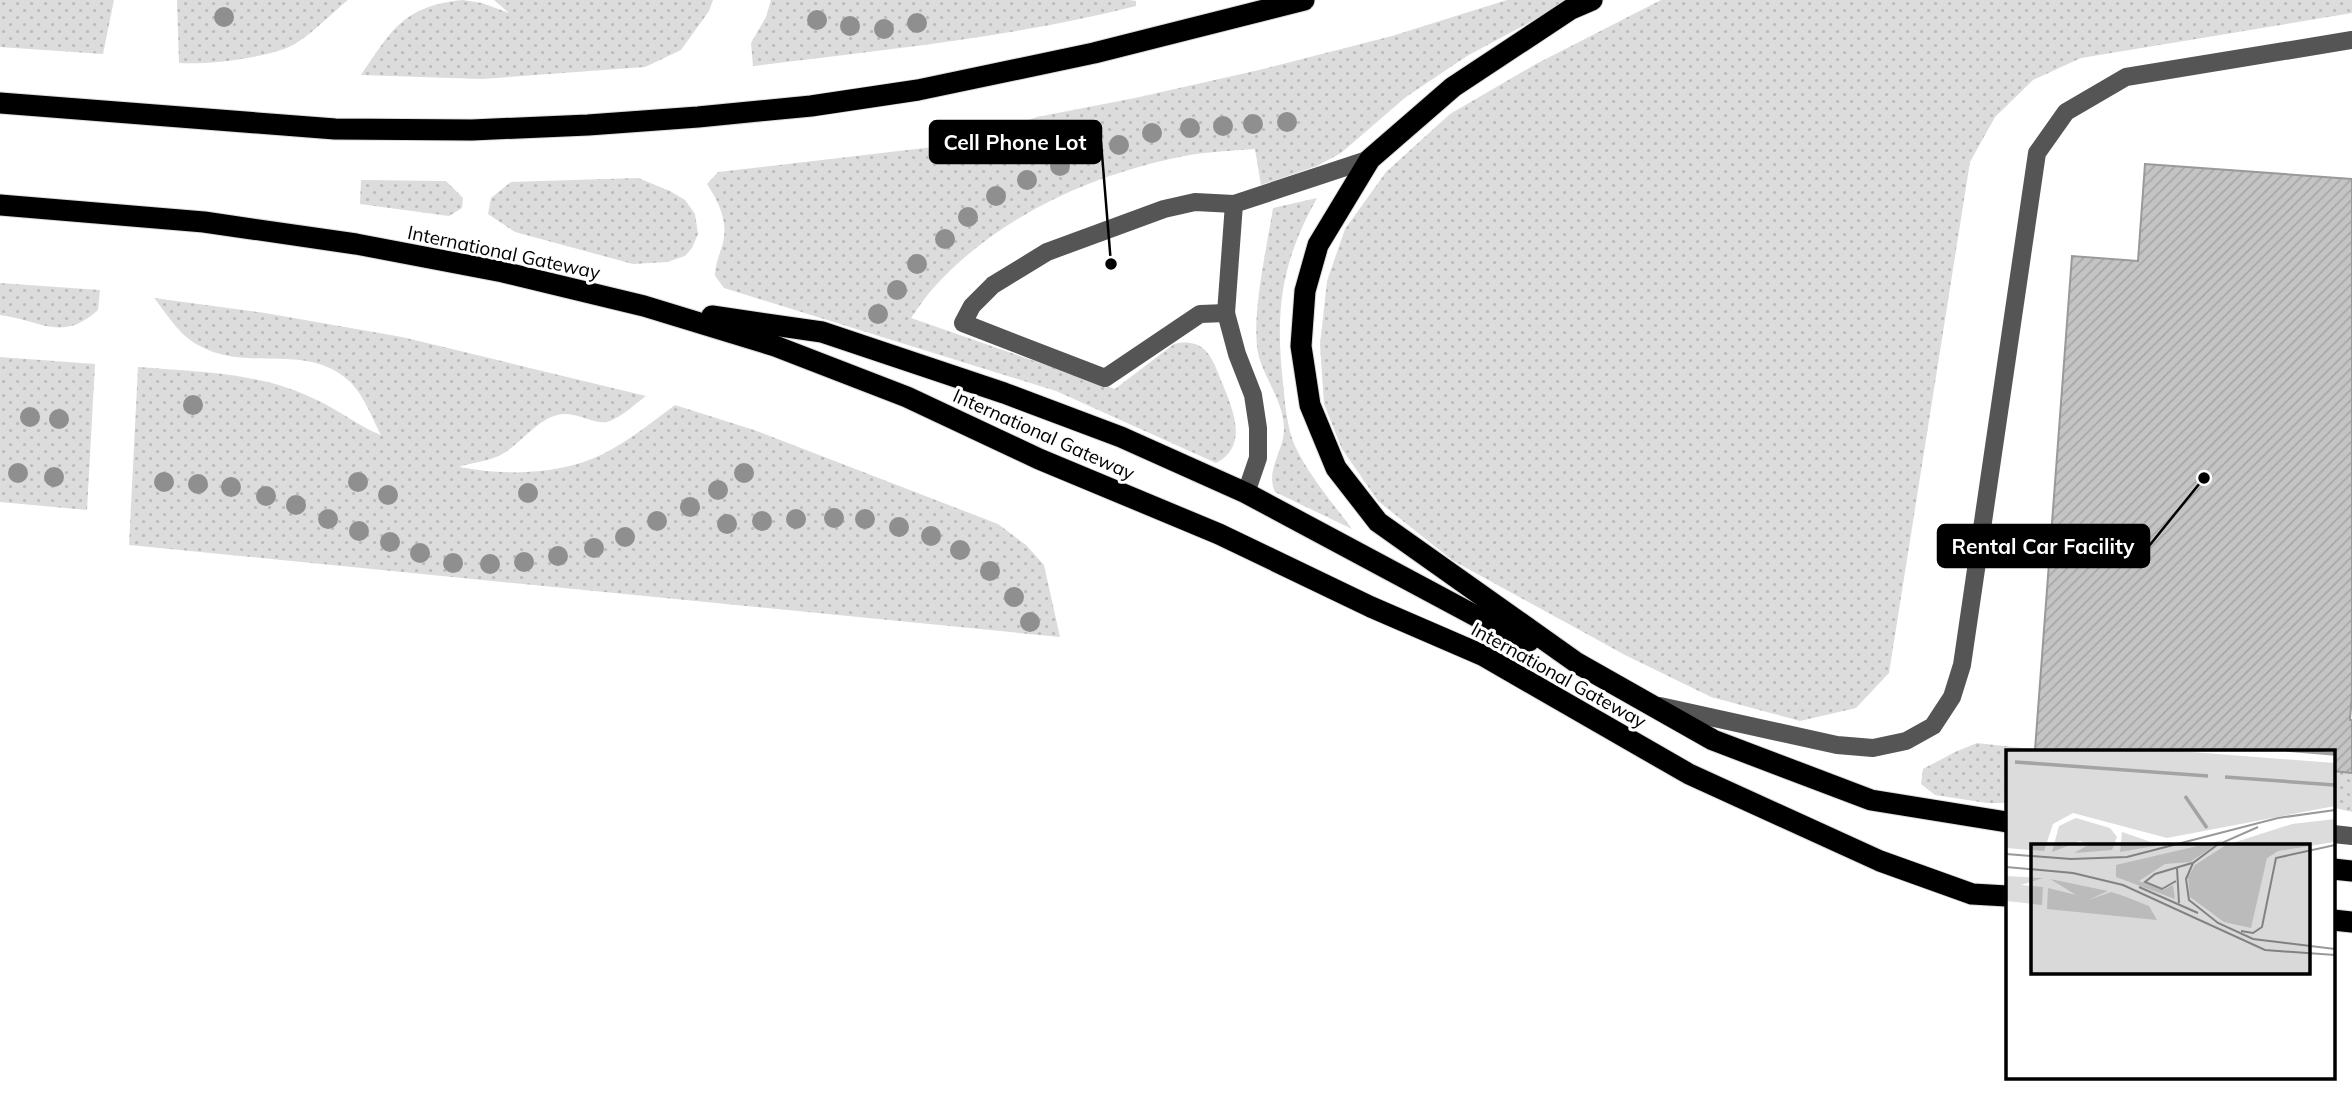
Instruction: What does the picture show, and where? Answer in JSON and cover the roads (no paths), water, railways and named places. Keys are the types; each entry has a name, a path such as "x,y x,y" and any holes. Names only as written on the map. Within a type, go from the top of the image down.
{"highway":[{"path":"0,103 335,129 472,130 698,117 811,106 930,87 1094,53 1304,0"},
{"path":"1577,663 1378,522 1336,467 1310,405 1301,346 1305,291 1318,245 1370,159 1453,87 1571,9 1591,0"},
{"name":"International Gateway","path":"0,205 204,222 356,244 503,272 644,306 775,346 908,397 1039,460 1219,534 1371,607 1482,655 1689,774 1880,861 1972,894 2006,897"},
{"path":"644,306 822,332 1004,393 1121,437 1246,493 1487,622 1577,663 1713,740 1871,800 2006,822"},
{"path":"2334,869 2352,871"},
{"path":"2334,920 2352,922"}],"lane":[{"path":"1650,704 1837,745 1873,748 1906,741 1933,726 1952,696 1962,665 2037,153 2066,113 2126,77 2352,40"},
{"path":"1226,313 1199,314 1105,378 963,323 972,306 993,285 1047,252 1164,209 1195,202 1234,204 1370,159"},
{"path":"1234,204 1226,313 1237,354 1253,395 1258,428 1258,458 1246,493"},
{"path":"2334,834 2352,836"}],"place":[{"name":"Cell Phone Lot","path":"1111,264"},
{"name":"Rental Car Facility","path":"2204,478"}]}
